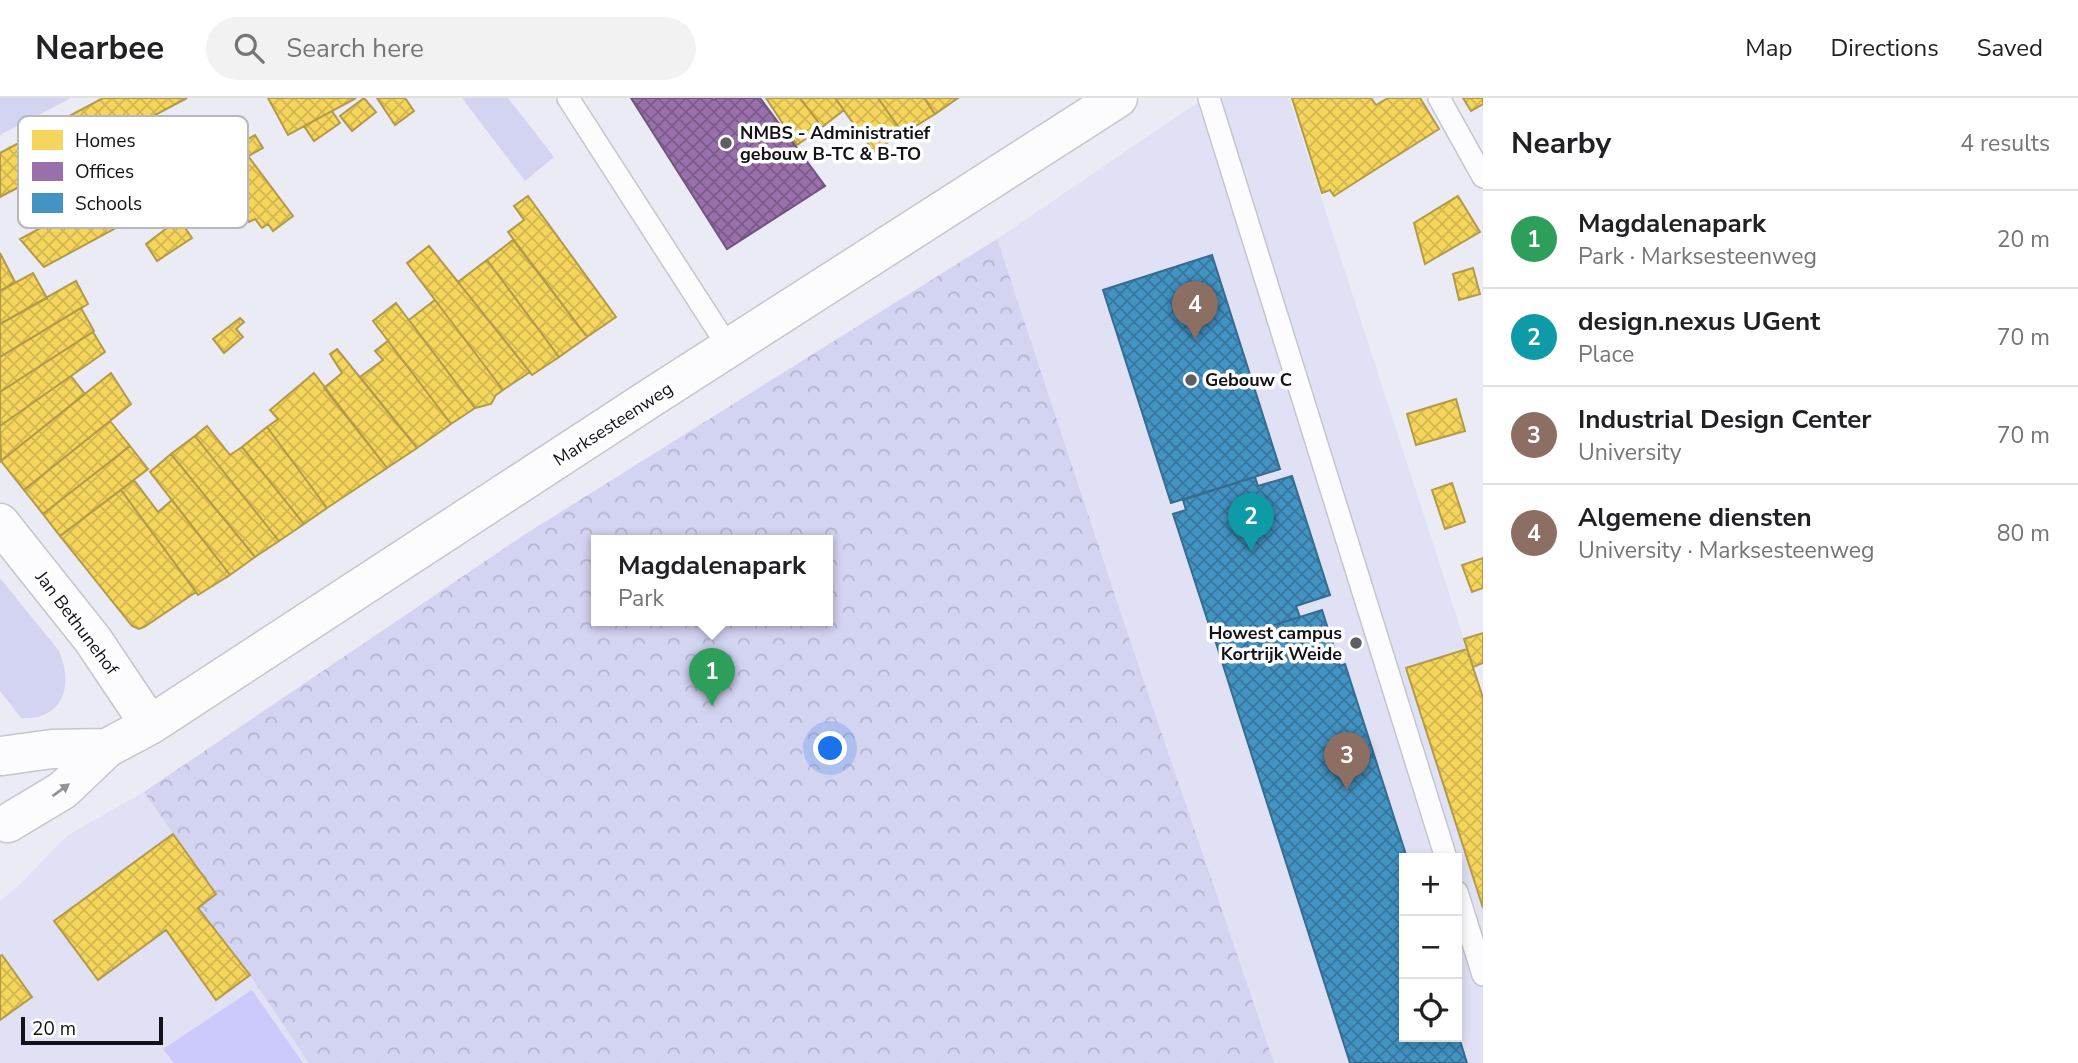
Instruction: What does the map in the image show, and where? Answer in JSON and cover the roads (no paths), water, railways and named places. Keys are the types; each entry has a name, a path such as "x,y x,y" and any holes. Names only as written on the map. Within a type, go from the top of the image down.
{"street":[{"name":"Marksesteenweg","path":"4,832 63,790 107,748 150,725 1118,98"},
{"name":"Jan Bethunehof","path":"0,523 93,640 150,725"},
{"name":"Marksesteenweg","path":"1,755 52,749 107,748"},
{"path":"1,755 13,781 12,810 4,832"}],"lane":[{"path":"568,98 729,348"},
{"path":"1209,98 1444,853"},
{"path":"1438,98 1483,177"},
{"path":"1462,908 1483,975"}],"place":[{"name":"NMBS - Administratief gebouw B-TC & B-TO","path":"726,143"},
{"name":"Algemene diensten","path":"1195,339"},
{"name":"Gebouw C","path":"1191,380"},
{"name":"design.nexus UGent","path":"1251,551"},
{"name":"Howest campus Kortrijk Weide","path":"1356,643"},
{"name":"Magdalenapark","path":"712,706"},
{"name":"Industrial Design Center","path":"1347,790"}]}
